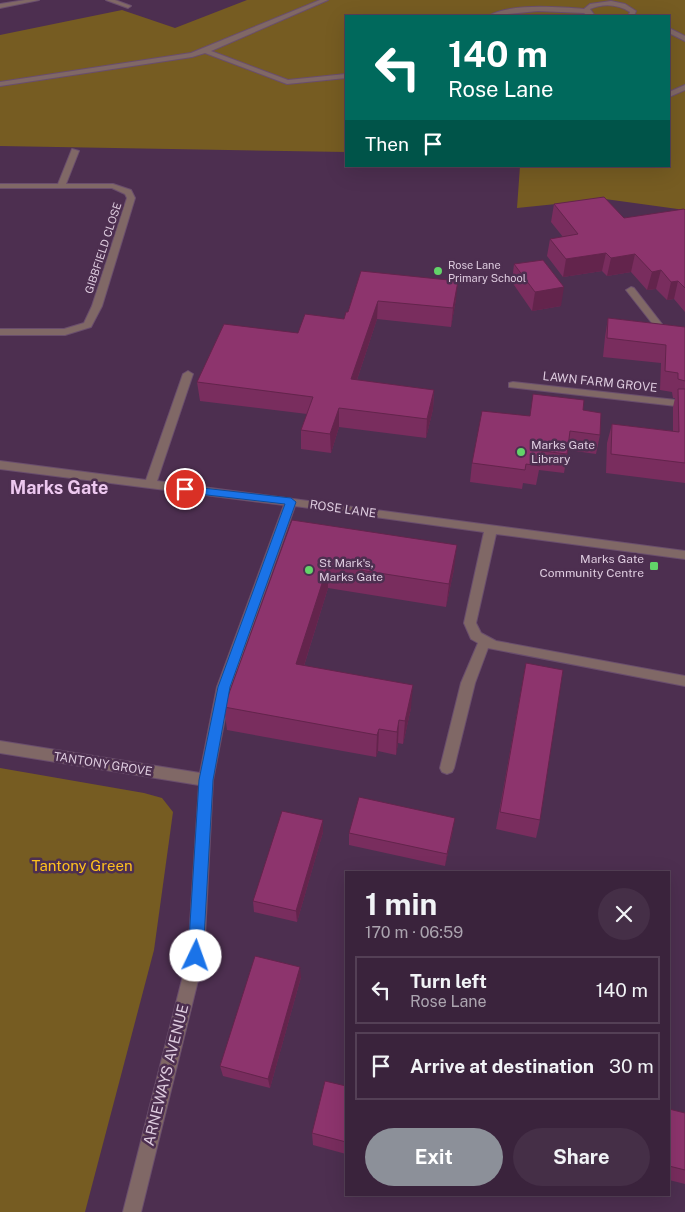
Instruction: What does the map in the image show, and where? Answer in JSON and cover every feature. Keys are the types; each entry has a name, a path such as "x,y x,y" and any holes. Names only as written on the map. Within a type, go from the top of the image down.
{"street":[{"path":"0,6 36,0"},
{"path":"109,0 128,6"},
{"path":"0,84 192,55 325,0"},
{"path":"532,2 548,8"},
{"path":"586,11 595,4 622,2 632,11 631,15"},
{"path":"493,15 504,5"},
{"path":"496,15 513,10 548,8 586,11 591,15"},
{"path":"670,30 683,36"},
{"path":"205,50 287,82 345,76"},
{"path":"670,94 685,87"},
{"path":"61,185 76,151"},
{"name":"GIBBFIELD CLOSE","path":"0,186 61,185 121,188 128,192 131,198 92,320 88,325 65,332 2,334"},
{"path":"631,290 662,330 685,333"},
{"path":"150,485 188,374"},
{"name":"LAWN FARM GROVE","path":"512,385 685,404"},
{"name":"ROSE LANE","path":"0,465 685,555"},
{"name":"ARNEWAYS AVENUE","path":"132,1212 196,956 206,780 224,687 291,502"},
{"path":"491,528 470,623 476,636 484,643 685,681"},
{"path":"446,768 468,684 484,643"},
{"name":"TANTONY GROVE","path":"0,747 206,780"}],"green space":[{"path":"247,0 685,0 685,210 605,199 517,208 520,167 670,167 670,15 345,15 345,152 0,146 0,35 122,10 175,28"},
{"name":"Tantony Green","path":"0,768 144,793 162,798 173,812 154,950 85,1212 0,1212"}],"building":[{"path":"604,197 624,218 685,210 685,288 678,281 671,282 661,270 652,272 635,254 611,258 606,253 566,259 550,239 578,234 554,204"},
{"path":"543,260 564,287 535,292 514,264"},
{"path":"361,271 458,281 453,308 378,301 351,379 434,390 427,419 339,408 330,434 301,430 313,397 197,382 224,324 298,333 305,314 344,319"},
{"path":"608,318 685,327 685,381 678,379 678,373 665,371 666,345 607,338"},
{"path":"678,389 685,389 685,463 611,454 612,424 679,432"},
{"name":"Marks Gate Library","path":"533,394 584,400 583,410 601,413 600,435 570,431 567,454 542,451 540,466 526,464 525,470 472,463 482,411 530,416"},
{"path":"292,520 457,545 449,584 328,565 296,664 413,685 405,721 399,720 397,732 379,729 377,735 224,707"},
{"path":"526,663 563,670 540,820 500,812"},
{"path":"359,797 455,818 447,854 349,833"},
{"path":"282,811 323,820 296,911 253,901"},
{"path":"255,956 300,967 268,1079 220,1066"},
{"path":"325,1081 345,1086 345,1142 312,1133"},
{"path":"670,1109 685,1113 685,1170 670,1166"}],"place":[{"name":"Rose Lane Primary School","path":"438,271"},
{"name":"Marks Gate Library","path":"521,452"},
{"name":"Marks Gate Community Centre","path":"654,566"},
{"name":"St Mark's, Marks Gate","path":"309,570"}],"district":[{"name":"Marks Gate","path":"59,488"}],"route":[{"path":"185,489 291,502 224,687 206,780 196,956"}]}
